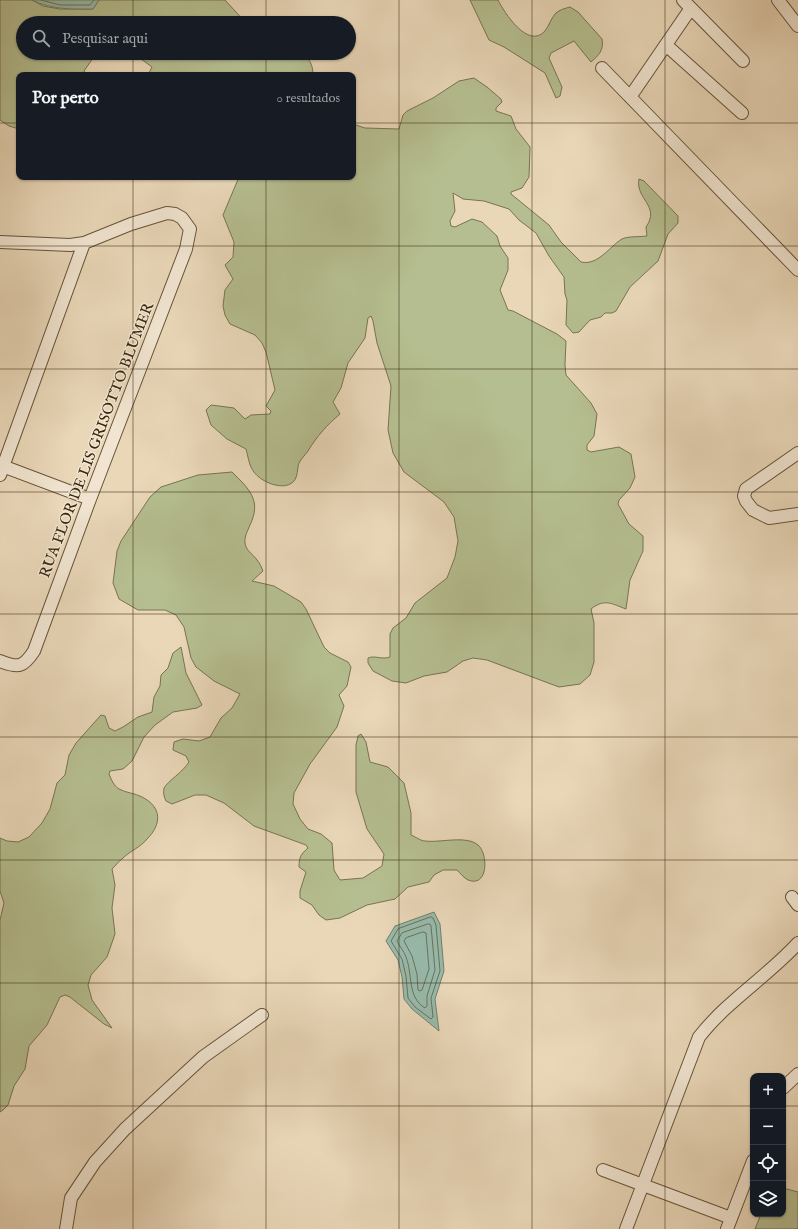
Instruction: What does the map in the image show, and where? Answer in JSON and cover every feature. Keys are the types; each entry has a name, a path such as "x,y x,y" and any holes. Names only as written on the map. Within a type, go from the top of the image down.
{"street":[{"path":"778,0 798,26"},
{"path":"630,97 666,45 687,4 743,61"},
{"path":"666,45 742,113"},
{"path":"602,68 798,270"},
{"name":"RUA FLOR DE LIS GRISOTTO BLUMER","path":"0,661 15,667 22,665 28,660 34,651 90,499 186,249 190,229 182,218 172,213 161,214 130,224 84,243"},
{"path":"0,242 70,246 84,243"},
{"path":"84,243 1,469 90,499"},
{"path":"798,453 746,489 744,496 753,510 769,518 798,514"},
{"path":"626,1229 699,1037 710,1023 783,960 798,942"},
{"path":"66,1229 71,1198 95,1162 120,1134 203,1057 262,1015"},
{"path":"786,1085 798,1074"},
{"path":"603,1170 729,1224 750,1168"}],"shaded area":[{"path":"0,0 32,0 43,6 60,9 93,9 99,0 225,0 240,16 16,16 16,60 92,60 84,72 16,72 16,128 9,126 0,120"},
{"path":"470,0 498,0 505,13 517,27 524,33 531,36 538,36 545,31 556,13 570,7 578,12 602,39 602,49 599,55 591,62 574,41 551,53 549,58 562,87 560,96 556,98 545,73 504,47 489,40"},
{"path":"142,60 309,60 313,72 150,72 152,67"},
{"path":"474,78 501,99 502,102 496,108 496,111 511,116 516,129 530,147 529,177 522,188 511,192 511,194 549,225 561,242 581,262 593,261 603,255 622,239 647,236 646,227 650,220 651,213 641,192 639,179 644,181 678,216 678,223 668,234 658,261 630,287 616,311 612,313 605,313 601,317 590,320 579,332 573,333 566,325 567,300 565,294 564,277 549,256 536,233 519,220 509,209 484,201 463,199 453,193 455,211 450,221 451,226 455,227 472,219 482,222 497,236 500,246 508,258 508,270 500,290 508,310 513,311 557,334 566,341 566,375 591,403 597,414 594,436 587,445 587,450 591,452 619,447 631,454 635,477 630,488 619,500 618,504 629,524 643,536 643,551 630,580 626,609 605,603 591,609 594,623 594,662 590,675 580,684 559,687 487,660 473,658 463,661 447,672 424,676 406,683 392,681 373,671 368,663 368,658 371,657 390,657 390,634 393,628 406,618 415,603 447,578 455,557 458,541 454,517 444,502 404,472 393,453 388,430 391,386 377,343 371,316 368,318 365,338 348,363 341,388 333,402 340,414 315,440 299,463 297,475 294,481 290,484 279,486 267,482 257,476 251,467 246,449 227,439 211,425 206,410 211,405 234,408 245,419 251,415 270,414 271,411 266,406 275,390 266,352 262,343 255,335 230,324 225,315 223,306 225,290 233,279 225,265 233,257 234,242 223,215 238,180 356,180 356,125 365,128 399,129 403,115 407,111 433,98 459,81"},
{"path":"232,472 244,484 254,502 255,509 245,543 248,550 260,564 263,571 252,581 274,586 301,602 306,609 324,647 330,653 348,662 351,667 347,686 339,695 344,706 337,727 310,764 294,793 293,804 300,819 308,829 321,834 332,843 334,870 340,880 363,878 382,866 384,854 367,829 356,792 356,745 358,736 361,734 366,742 370,762 388,767 404,783 411,813 411,835 423,841 467,840 478,845 484,855 485,862 483,875 480,879 475,881 468,880 457,870 443,870 434,875 429,882 408,887 395,899 367,905 340,918 326,920 319,915 312,905 300,898 300,891 306,872 299,867 299,861 302,854 308,848 306,845 254,826 224,803 206,795 195,795 172,804 166,801 164,788 189,762 186,756 173,750 174,742 183,739 199,741 210,737 221,718 232,708 240,694 214,681 196,667 191,658 184,627 176,615 165,610 138,610 119,599 113,583 117,551 121,541 150,497 161,487 198,475"},
{"path":"181,647 186,673 202,705 197,708 173,712 155,725 144,737 132,761 123,769 110,771 109,774 117,788 149,801 158,816 155,828 147,839 120,860 112,869 115,885 112,908 115,934 107,957 91,975 88,985 92,1000 112,1028 104,1024 70,997 65,995 60,997 47,1025 29,1046 25,1069 14,1086 8,1105 0,1112 0,920 4,903 0,891 0,838 7,841 18,842 29,837 42,823 50,809 57,783 65,775 69,755 76,743 101,715 105,716 109,728 115,731 138,717 152,712 154,697 160,686 161,675 168,668 173,653"},
{"path":"786,1189 798,1192 798,1229 755,1229 760,1217 786,1217"}],"water":[{"path":"32,0 99,0 93,9 69,9 47,6"},
{"path":"434,912 440,924 444,971 435,999 439,1031 412,1009 404,999 402,977 398,960 386,941 395,926"}]}
